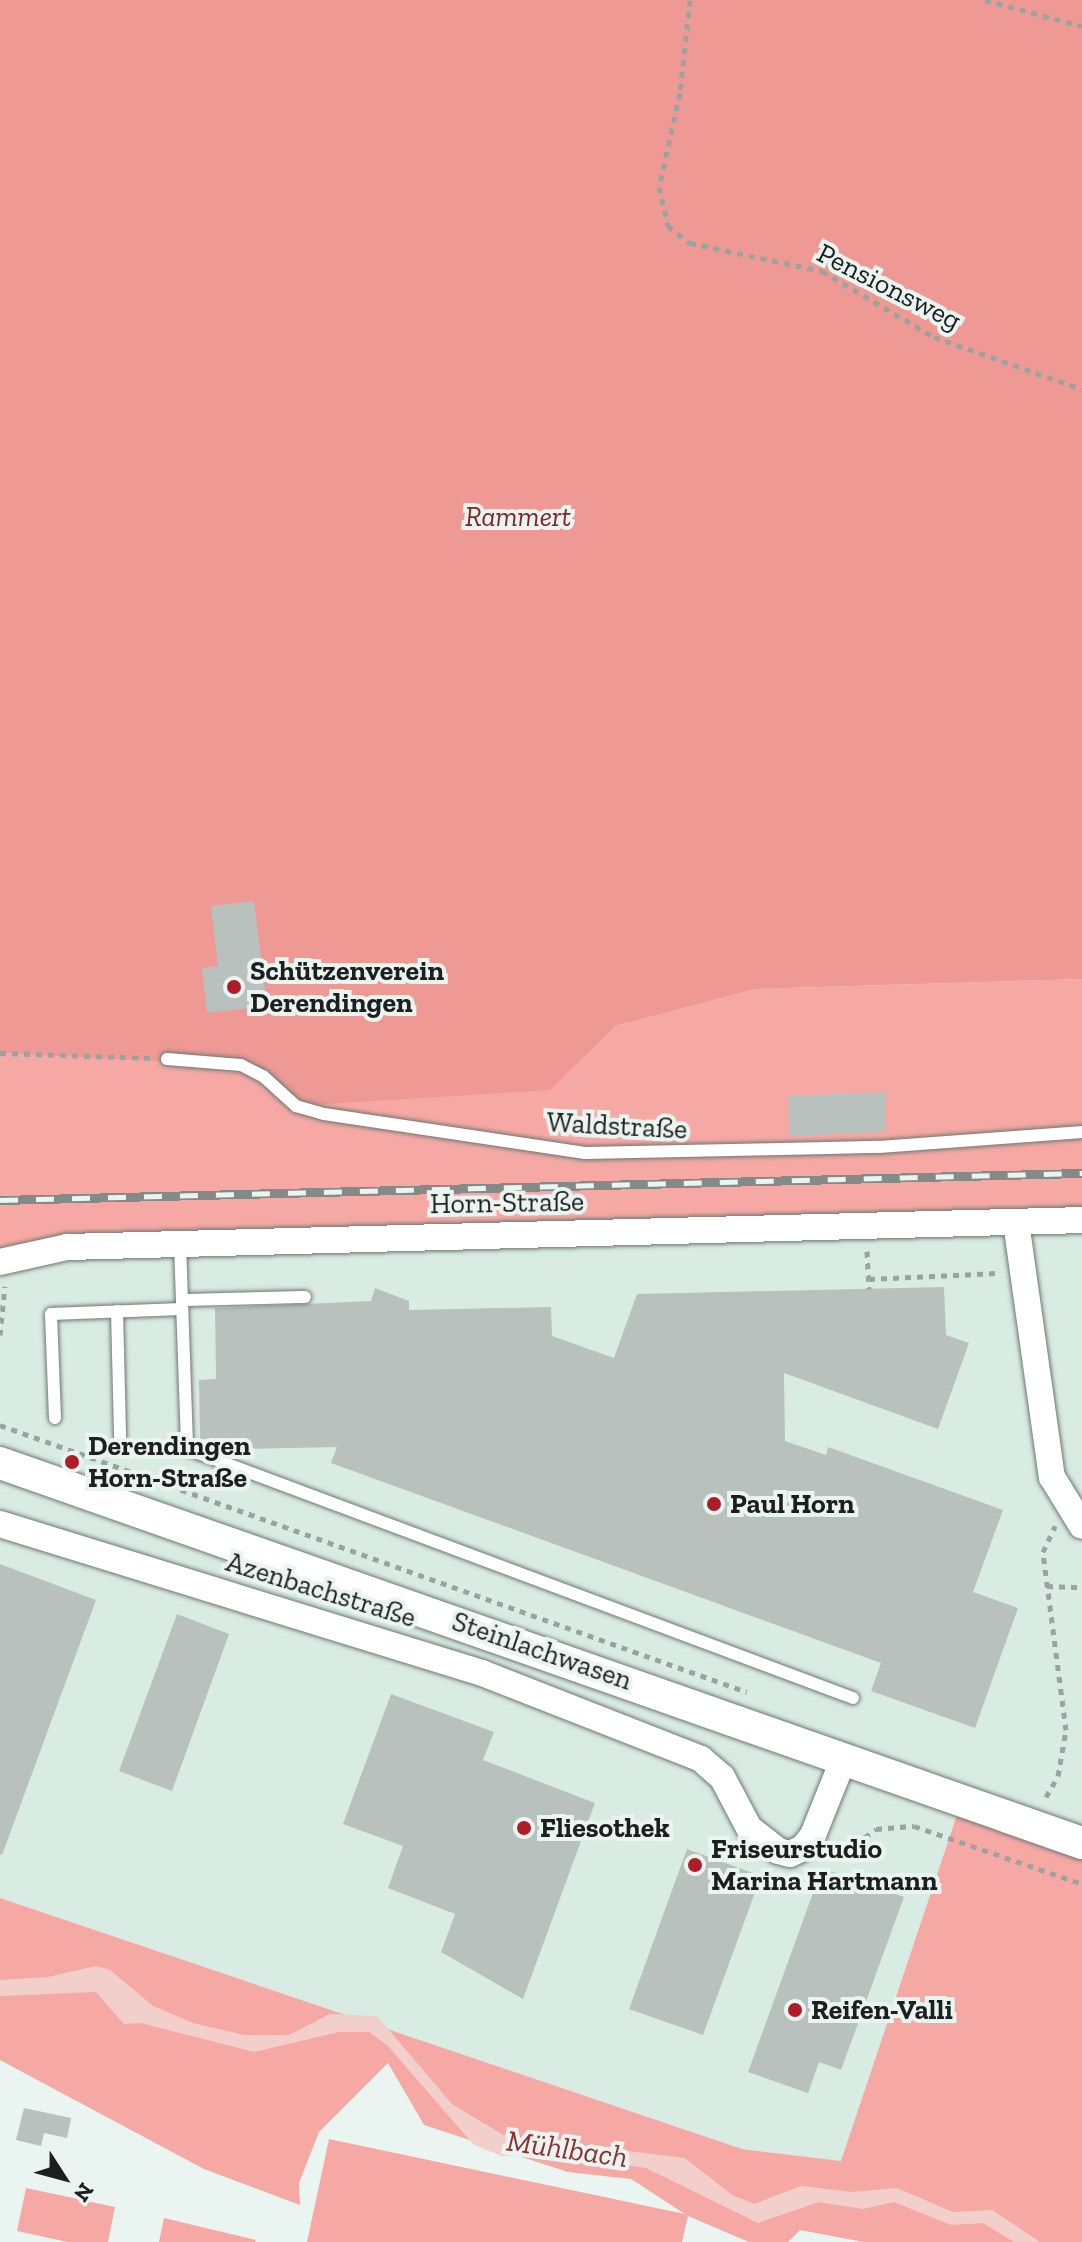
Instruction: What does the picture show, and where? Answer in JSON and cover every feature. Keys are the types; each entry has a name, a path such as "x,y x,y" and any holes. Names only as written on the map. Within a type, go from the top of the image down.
{"street":[{"name":"Horn-Straße","path":"3,1262 67,1247 1082,1220"},
{"path":"1016,1222 1052,1477 1082,1526"},
{"name":"Steinlachwasen","path":"0,1463 1082,1843"},
{"name":"Azenbachstraße","path":"0,1524 482,1673 701,1759 722,1777 764,1845 790,1854 803,1848"},
{"path":"803,1848 844,1758"}],"lane":[{"name":"Waldstraße","path":"167,1059 241,1065 263,1076 296,1106 324,1114 585,1153 879,1147 1082,1132"},
{"path":"180,1244 187,1449 853,1698"},
{"path":"55,1418 51,1314 305,1297"},
{"path":"117,1311 120,1437"}],"path":[{"name":"Pensionsweg","path":"690,0 680,93 659,187 668,226 690,243 758,253 822,271 934,337 1082,389"},
{"path":"985,0 1082,26"},
{"path":"0,1053 167,1059"},
{"path":"866,1226 869,1289"},
{"path":"0,1335 3,1262"},
{"path":"869,1279 1023,1272"},
{"path":"1047,1586 1082,1587"},
{"path":"803,1848 845,1851 876,1829 914,1826 1082,1884"}],"shaded area":[{"path":"1082,979 1082,1219 0,1262 0,1053 167,1059 551,1090 616,1026 756,989"},
{"path":"1082,1221 1082,1843 962,1801 842,2161 742,2149 0,1898 0,1262"},
{"path":"962,1800 1082,1843 1082,2242 864,2242 800,2230 788,2242 749,2242 688,2216 682,2242 307,2242 329,2139 685,2214 631,2179 568,2172 424,2125 388,2063 319,2132 299,2183 300,2205 204,2169 0,2060 0,1898 742,2149 841,2161"},
{"path":"26,2188 115,2207 108,2242 68,2242 17,2231"},
{"path":"164,2218 256,2240 159,2242"}],"green space":[{"name":"Rammert","path":"0,0 1082,0 1082,979 756,989 616,1026 551,1090 296,1106 241,1065 0,1053"}],"water":[{"name":"Mühlbach","path":"96,1966 110,1970 153,2006 193,2023 244,2035 289,2035 330,2014 377,2016 452,2104 505,2136 685,2158 732,2195 754,2204 801,2186 852,2192 897,2188 953,2212 992,2210 1040,2242 1014,2242 983,2223 951,2225 894,2202 863,2209 819,2202 758,2223 646,2168 537,2154 502,2156 474,2145 387,2045 369,2032 339,2032 254,2052 141,2023 124,2024 96,1992 0,1996 0,1980 48,1977"}],"building":[{"path":"254,901 267,1006 207,1013 202,968 218,966 211,906"},
{"path":"885,1092 886,1132 790,1136 788,1096"},
{"name":"Paul Horn","path":"944,1287 946,1335 969,1343 938,1429 784,1373 785,1441 826,1455 828,1447 1003,1510 973,1592 1018,1608 975,1728 871,1691 881,1663 331,1463 337,1447 224,1448 224,1439 200,1439 199,1380 216,1379 215,1308 371,1301 375,1288 409,1301 409,1310 551,1307 552,1336 614,1358 637,1294"},
{"path":"0,1564 96,1600 2,1855 0,1854"},
{"path":"177,1614 229,1634 172,1791 119,1771"},
{"path":"391,1694 494,1732 483,1760 595,1803 523,1999 441,1952 455,1914 388,1888 403,1846 343,1824"},
{"path":"687,1849 761,1876 703,2035 629,2009"},
{"path":"822,1868 904,1897 841,2070 819,2062 808,2093 748,2072"},
{"path":"24,2108 71,2118 67,2138 44,2133 41,2146 16,2140"}],"railway":[{"path":"0,1200 1082,1173"}],"place":[{"name":"Schützenverein Derendingen","path":"234,987"},
{"name":"Derendingen Horn-Straße","path":"72,1462"},
{"name":"Paul Horn","path":"714,1504"},
{"name":"Fliesothek","path":"524,1828"},
{"name":"Friseurstudio Marina Hartmann","path":"695,1865"},
{"name":"Reifen-Valli","path":"795,2010"}]}
